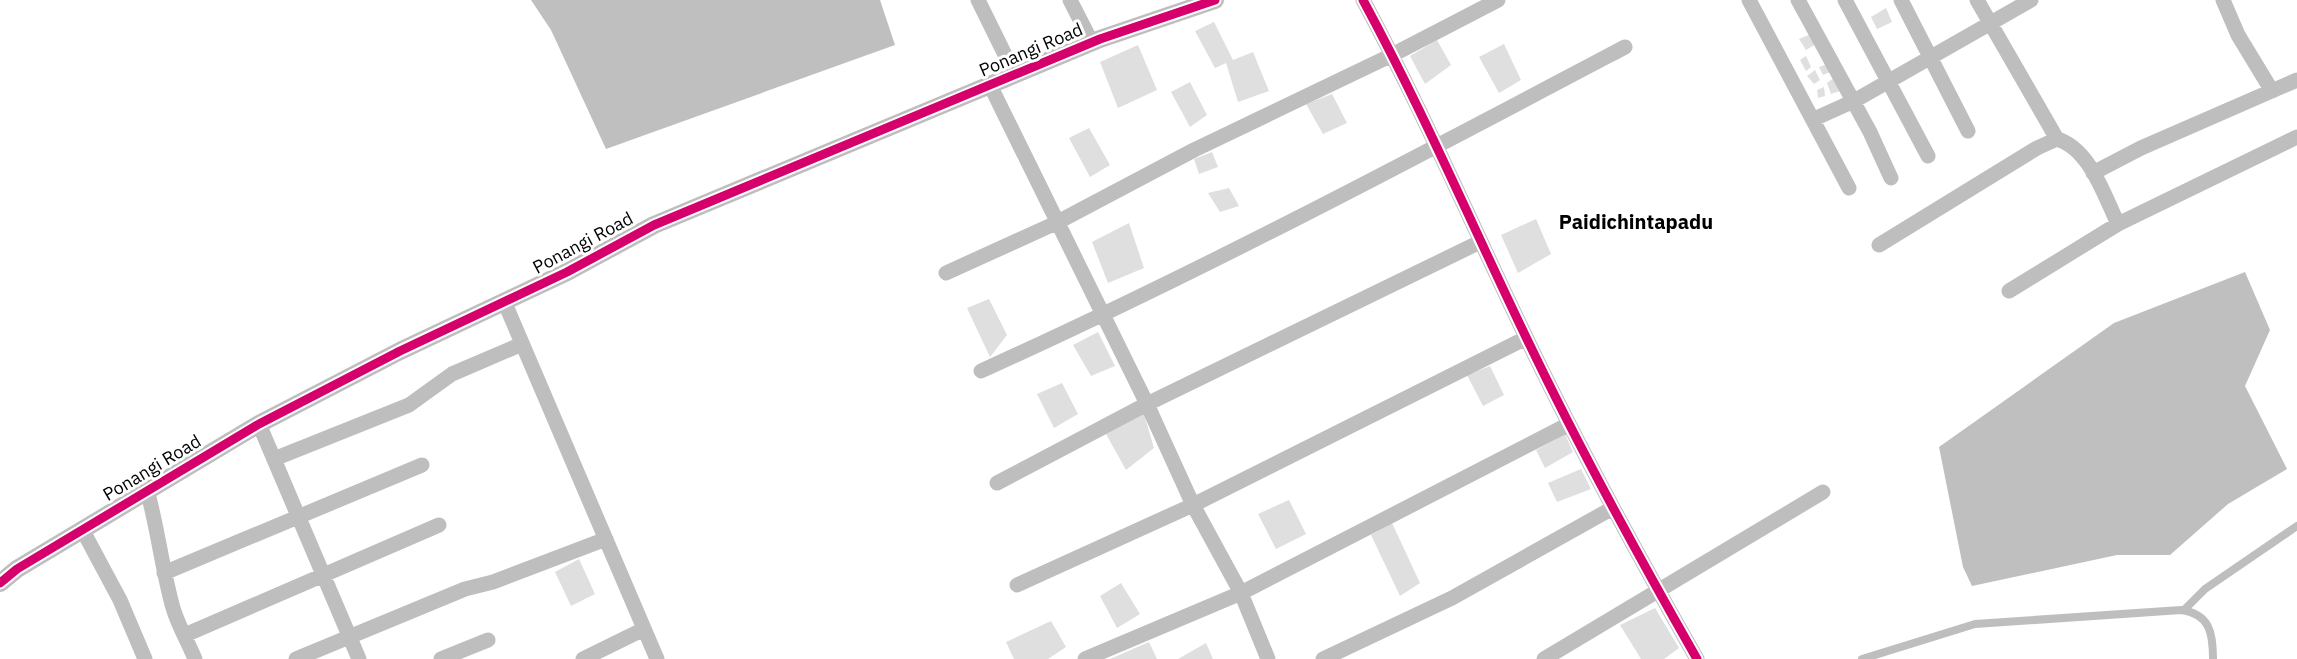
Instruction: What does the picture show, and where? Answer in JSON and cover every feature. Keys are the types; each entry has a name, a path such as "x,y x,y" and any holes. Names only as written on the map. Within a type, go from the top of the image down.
{"street":[{"path":"978,0 1015,75"},
{"path":"1070,0 1092,43"},
{"name":"Ponangi Road","path":"0,583 147,490 259,424 654,225 1092,43 1215,0"},
{"path":"1363,0 1392,55 1526,338 1611,509 1697,659"},
{"path":"946,273 1056,223 1194,150 1392,55 1498,0"},
{"path":"1749,0 1850,188"},
{"path":"1798,0 1854,101 1891,178"},
{"path":"1845,0 1928,156"},
{"path":"1901,0 1968,131"},
{"path":"1977,0 2057,139"},
{"path":"1814,119 1854,101 2031,0"},
{"path":"2223,0 2238,35 2272,91"},
{"path":"981,371 1103,316 1435,147 1625,47"},
{"path":"2093,173 2141,148 2297,81"},
{"path":"990,85 1147,404 1193,505 1241,593 1268,659"},
{"path":"2010,291 2118,224 2297,137"},
{"path":"1879,245 2037,148 2057,139 2069,142 2093,173 2118,224"},
{"path":"997,483 1147,404 1480,242"},
{"path":"504,301 657,659"},
{"path":"1017,585 1193,505 1526,338"},
{"path":"274,459 409,405 452,374 522,344"},
{"path":"259,424 359,659"},
{"path":"1085,659 1241,593 1569,424"},
{"path":"164,573 422,465"},
{"path":"147,490 158,529 164,573 174,612 195,659"},
{"path":"1544,659 1823,492"},
{"path":"1323,659 1452,598 1611,509"},
{"path":"185,635 323,573 439,525"},
{"path":"82,530 120,600 145,659"},
{"path":"296,659 465,589 493,582 606,539"},
{"path":"583,659 644,629"},
{"path":"441,659 488,640"}],"lane":[{"path":"2184,610 2205,589 2297,526"},
{"path":"1862,659 1975,624 2184,610 2197,612 2207,624 2213,645 2213,659"}],"shaded area":[{"path":"531,0 880,0 895,45 606,149 551,30"},
{"path":"2245,272 2270,330 2245,386 2287,469 2228,504 2170,555 2117,555 1972,586 1963,567 1939,447 2114,323"}],"building":[{"path":"1886,8 1892,22 1877,29 1871,17"},
{"path":"1214,22 1233,60 1253,52 1269,91 1238,102 1226,63 1215,68 1195,31"},
{"path":"1811,34 1816,44 1806,50 1799,39"},
{"path":"1437,40 1451,65 1425,84 1410,56"},
{"path":"1504,44 1521,80 1499,93 1479,57"},
{"path":"1138,45 1157,90 1118,108 1100,62"},
{"path":"1806,56 1811,67 1806,71 1800,60"},
{"path":"1827,64 1830,72 1823,75 1819,67"},
{"path":"1815,70 1820,80 1814,84 1807,76"},
{"path":"1834,78 1840,91 1831,94 1827,83"},
{"path":"1190,82 1207,115 1190,127 1171,92"},
{"path":"1824,87 1825,96 1818,98 1817,90"},
{"path":"1332,94 1347,123 1323,134 1306,104"},
{"path":"1089,128 1110,165 1090,177 1069,138"},
{"path":"1212,152 1218,167 1199,174 1194,159"},
{"path":"1229,188 1239,206 1220,212 1208,193"},
{"path":"1536,219 1551,254 1518,273 1501,235"},
{"path":"1129,223 1144,268 1108,283 1092,242"},
{"path":"989,299 1007,335 990,357 967,308"},
{"path":"1098,332 1115,366 1091,376 1073,345"},
{"path":"1490,366 1504,395 1483,406 1467,375"},
{"path":"1062,383 1078,414 1054,428 1037,394"},
{"path":"1144,414 1154,448 1126,470 1106,434"},
{"path":"1565,434 1573,452 1545,468 1536,450"},
{"path":"1581,469 1591,489 1557,502 1548,483"},
{"path":"1289,500 1306,534 1276,549 1258,514"},
{"path":"1392,523 1420,583 1400,596 1371,535"},
{"path":"579,559 595,594 571,606 555,572"},
{"path":"1121,583 1140,614 1117,628 1100,596"},
{"path":"1655,608 1679,648 1664,659 1641,659 1620,625"},
{"path":"1051,621 1066,647 1048,659 1014,659 1006,642"},
{"path":"1149,642 1157,659 1110,659"},
{"path":"1206,643 1213,659 1178,659"}],"cycle path":[{"path":"0,583 17,569 259,424 400,351 567,272 654,225 1100,39 1215,0"},
{"path":"1363,0 1426,124 1566,417 1697,659"}],"district":[{"name":"Paidichintapadu","path":"1636,222"}]}
